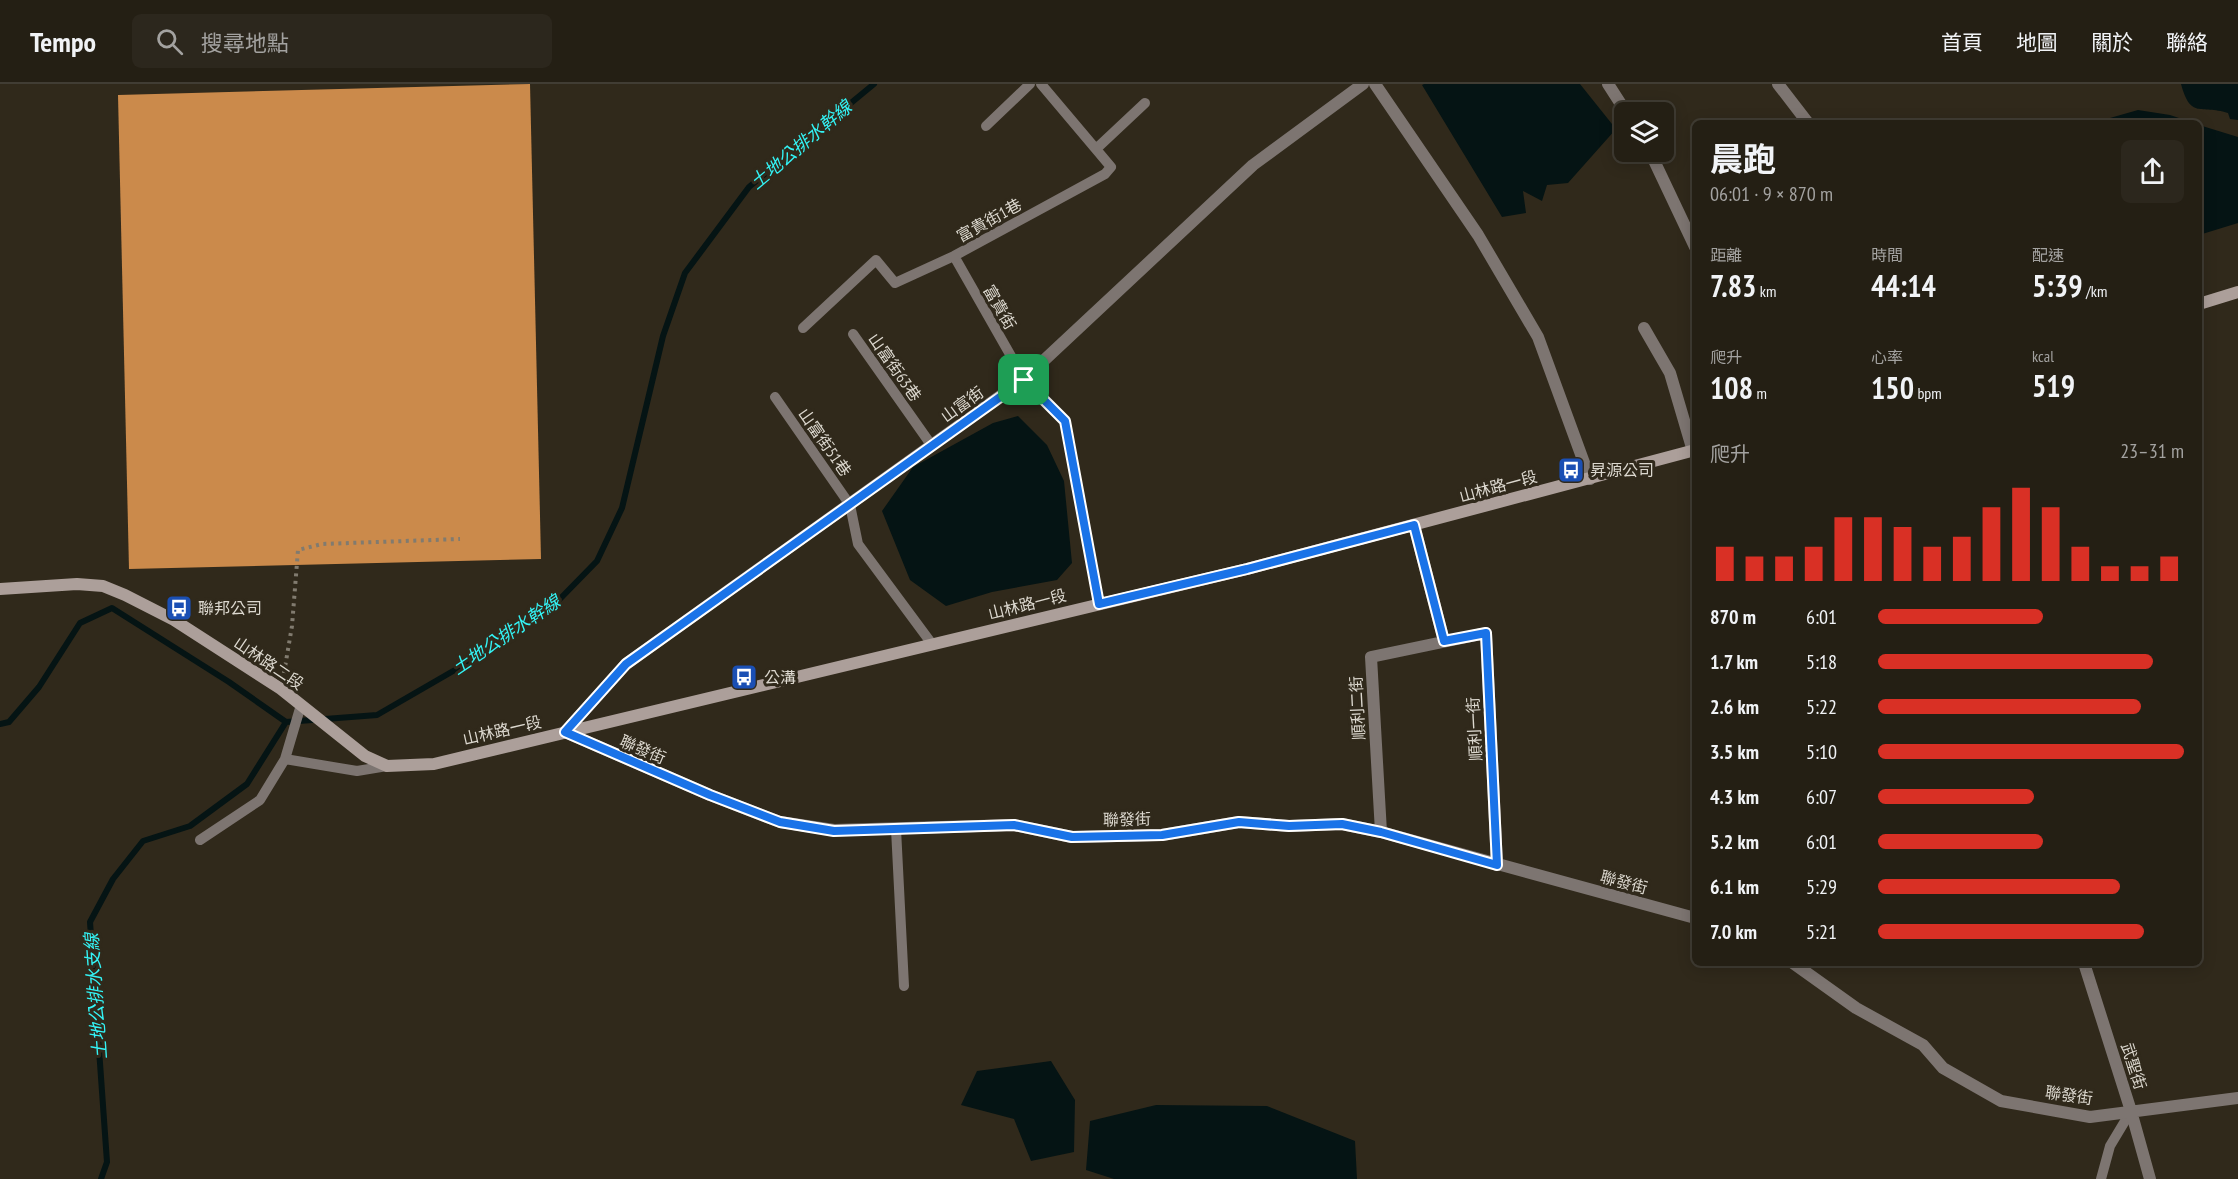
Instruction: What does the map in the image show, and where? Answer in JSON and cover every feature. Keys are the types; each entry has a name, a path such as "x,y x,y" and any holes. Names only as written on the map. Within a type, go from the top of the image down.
{"main road":[{"path":"2202,303 2238,292"},
{"name":"山林路一段","path":"365,756 387,766 434,764 1247,569 1692,451"},
{"name":"山林路二段","path":"0,589 77,584 104,586 125,595 174,620 281,689 365,756"}],"street":[{"name":"山富街","path":"565,732 626,664 1024,380 1253,165 1363,84"},
{"path":"1375,84 1478,235 1538,337 1590,479"},
{"path":"1608,84 1620,102"},
{"path":"1778,84 1806,120"},
{"path":"1655,162 1692,241"},
{"path":"1644,327 1670,373 1692,444"},
{"path":"1414,525 1444,641"},
{"name":"順利一街","path":"1444,641 1486,633 1497,865"},
{"name":"順利二街","path":"1381,832 1371,657 1444,641"},
{"name":"聯發街","path":"565,732 700,791 780,822 834,831 1014,825 1072,837 1162,835 1239,822 1289,826 1342,824 1381,832 1692,917"},
{"name":"聯發街","path":"1797,966 1856,1008 1923,1045 1942,1068 2001,1101 2090,1117 2238,1098"},
{"name":"武聖街","path":"2085,966 2150,1179"}],"lane":[{"path":"986,126 1030,84"},
{"name":"富貴街1巷","path":"803,328 876,260 895,283 954,256 1105,174 1111,167 1041,84"},
{"path":"1096,149 1144,103"},
{"name":"富貴街","path":"954,256 1024,380 1065,421 1099,604"},
{"name":"山富街63巷","path":"854,334 932,446"},
{"name":"山富街51巷","path":"775,397 850,505"},
{"path":"850,505 858,544 932,644"},
{"path":"200,840 260,800 285,759 301,705"},
{"path":"285,759 357,771 387,766"},
{"path":"896,830 904,986"},
{"path":"2101,1179 2110,1146 2131,1111"}],"path":[{"path":"281,689 292,626 298,550 322,544 460,539"}],"shaded area":[{"path":"1580,84 1614,126 1614,131 1568,183 1547,185 1542,201 1523,191 1526,213 1502,217 1422,85"},
{"path":"2181,84 2238,84 2238,120 2230,119 2228,113 2193,107"},
{"path":"2138,110 2185,120 2110,120"},
{"path":"2202,126 2238,137 2238,223 2202,234"},
{"path":"1018,416 1047,445 1064,481 1072,563 1057,580 992,592 946,606 910,580 882,511 913,467 993,423"},
{"path":"1051,1061 1075,1100 1074,1152 1031,1161 1014,1119 961,1105 977,1071"},
{"path":"1156,1105 1267,1106 1355,1141 1357,1179 1114,1179 1086,1170 1090,1121"}],"building":[{"path":"530,84 541,559 129,569 118,95"}],"waterway":[{"name":"土地公排水幹線","path":"0,724 9,722 39,687 80,623 112,608 229,682 286,722 377,715 486,652 556,603 597,561 622,508 663,336 685,273 749,187 874,84"},
{"name":"土地公排水支線","path":"101,1179 107,1162 90,922 113,879 143,841 190,826 247,784 286,722"}],"place":[{"name":"昇源公司","path":"1571,470"},
{"name":"聯邦公司","path":"179,608"},
{"name":"公溝","path":"744,677"}],"route":[{"path":"1024,380 1065,421 1099,604 1247,569 1414,525 1444,641 1486,633 1497,865 1381,832 1342,824 1289,826 1239,822 1162,835 1072,837 1014,825 834,831 780,822 616,756 565,732 626,664 1024,380"}]}
